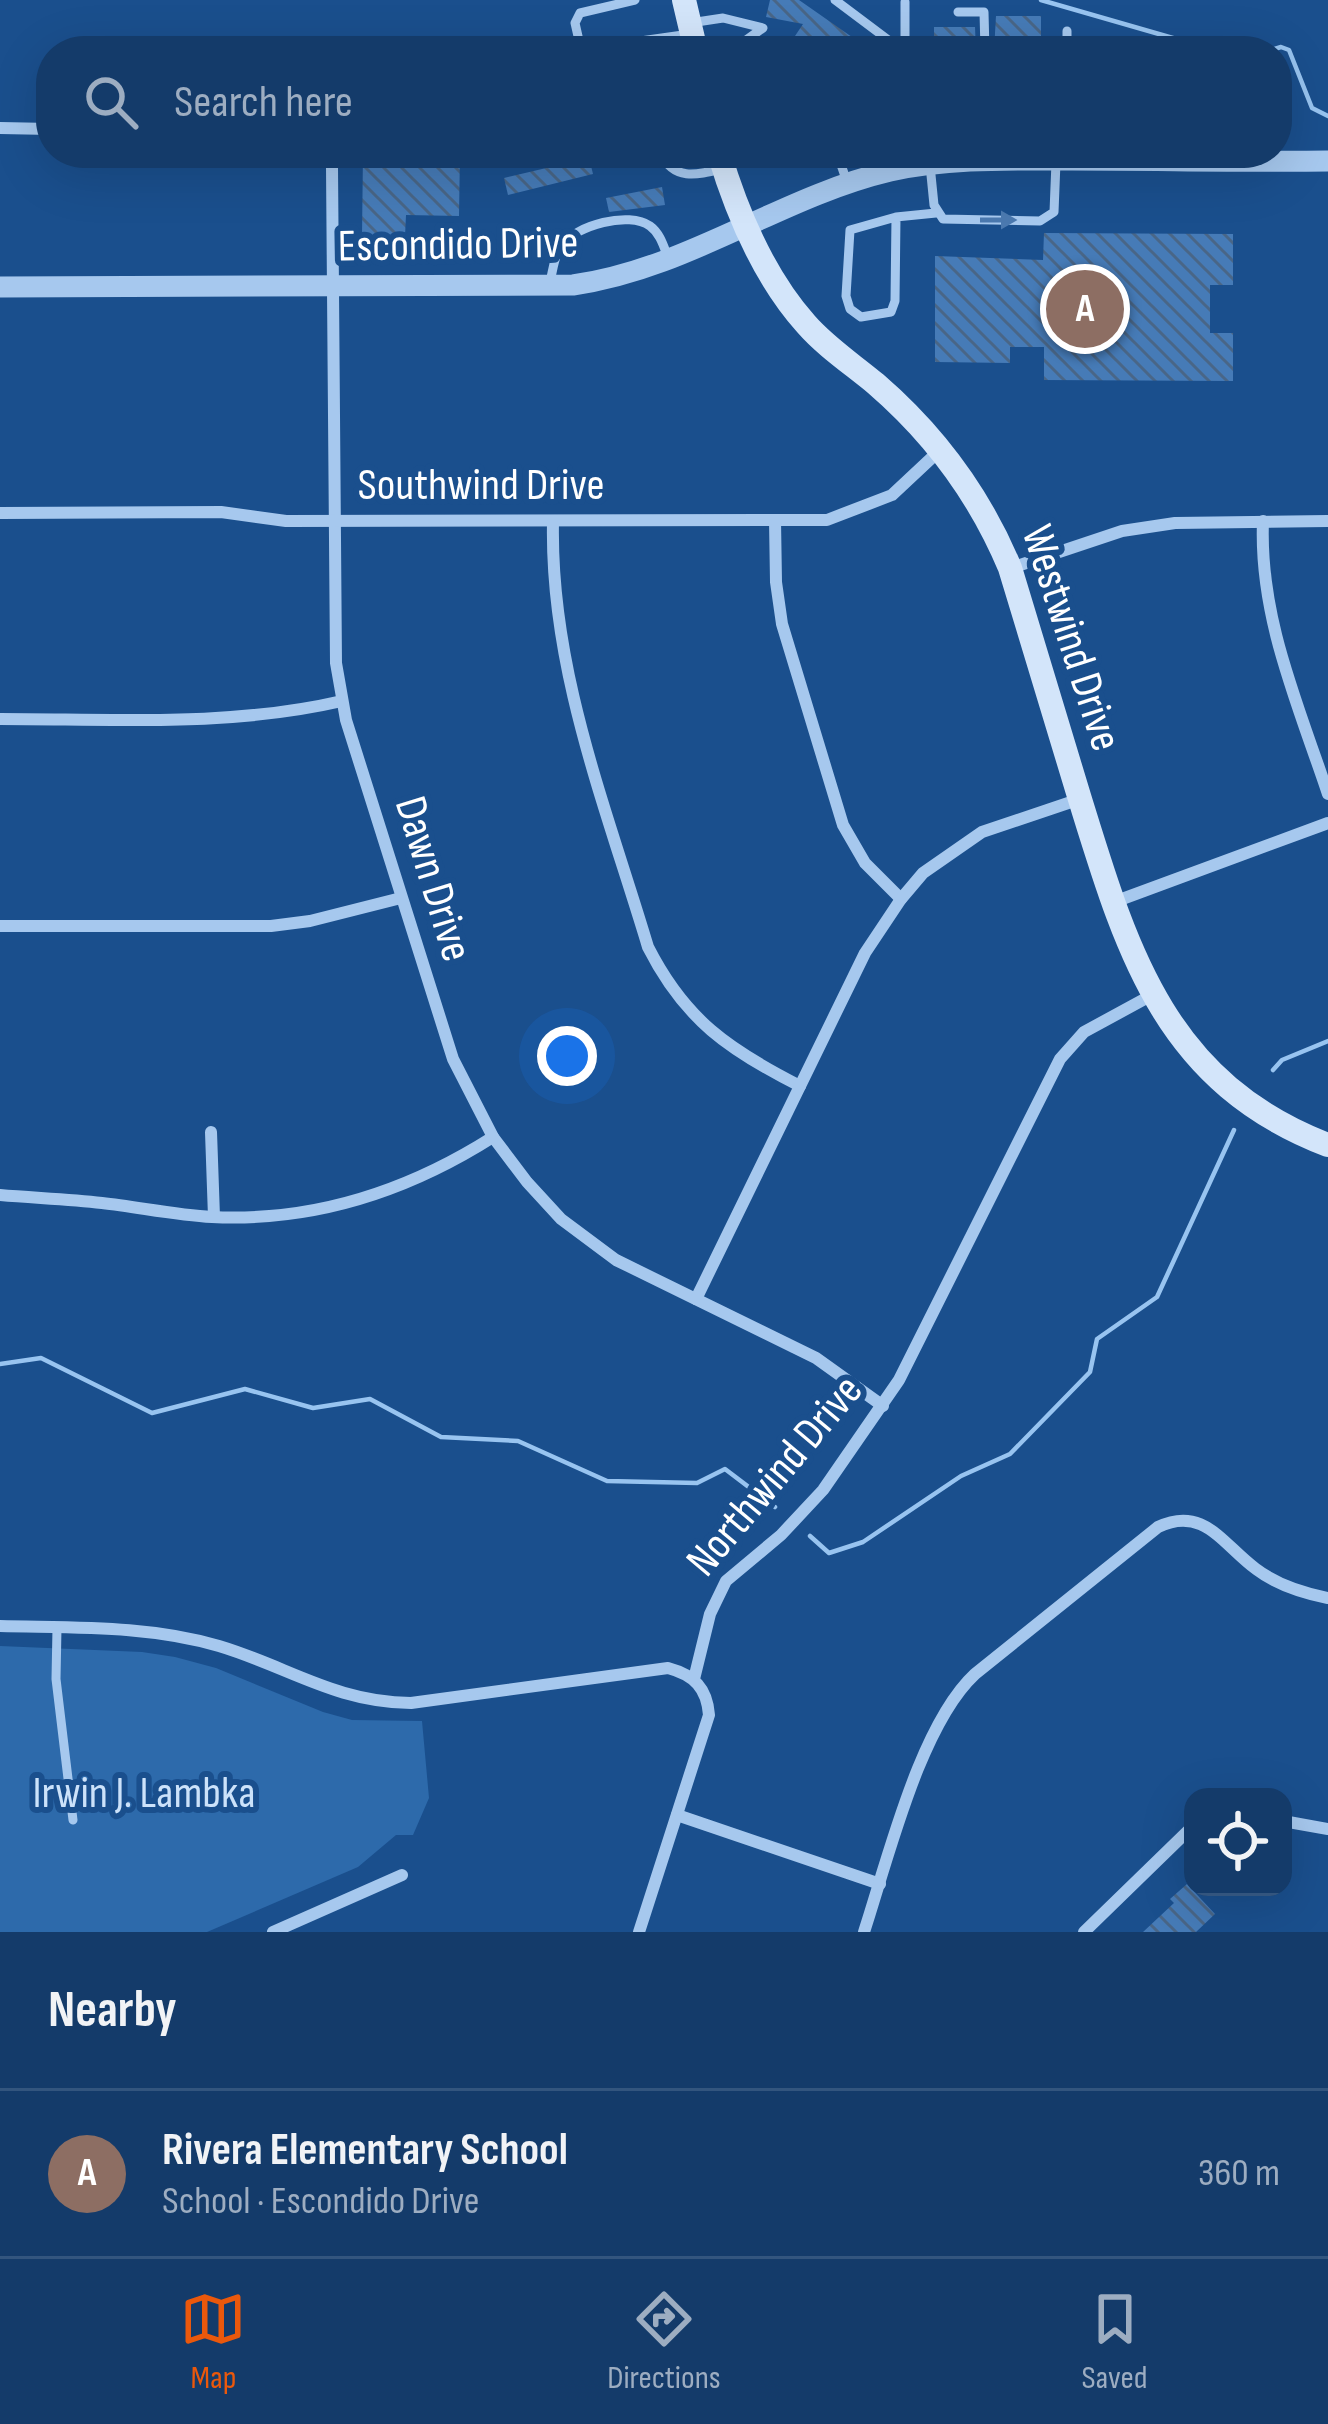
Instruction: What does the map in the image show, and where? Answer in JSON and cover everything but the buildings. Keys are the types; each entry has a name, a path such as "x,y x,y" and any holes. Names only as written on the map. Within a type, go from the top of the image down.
{"main road":[{"name":"Westwind Drive","path":"724,168 746,227 805,323 906,412 980,506 1010,568 1112,902 1152,995 1196,1054 1229,1086 1283,1125 1328,1145"}],"street":[{"path":"0,128 36,129"},
{"name":"Escondido Drive","path":"1292,159 1328,161"},
{"name":"Dawn Drive","path":"332,168 334,624 342,701 452,1059 494,1138 561,1219 652,1280 816,1358 883,1406"},
{"name":"Escondido Drive","path":"0,286 548,288 613,278 669,261 878,168"},
{"name":"Southwind Drive","path":"0,513 221,512 286,521 827,520 877,503 910,482 940,450"},
{"path":"776,520 782,625 843,826 865,862 901,899"},
{"path":"1263,521 1261,559 1271,622 1328,794"},
{"path":"1010,568 1122,531 1175,523 1328,521"},
{"path":"553,522 555,596 571,694 648,947 696,1019 747,1059 800,1086"},
{"path":"0,719 218,719 296,712 342,701"},
{"path":"696,1299 865,953 901,899 923,873 982,832 1080,799"},
{"path":"1112,902 1328,824"},
{"path":"0,926 272,926 401,898"},
{"name":"Northwind Drive","path":"639,1932 709,1715 703,1689 694,1679 710,1614 727,1581 781,1535 823,1490 883,1406 931,1321 1060,1059 1084,1031 1152,995"},
{"path":"211,1132 214,1217"},
{"path":"0,1195 214,1217 304,1212 365,1200 442,1169 494,1138"},
{"path":"864,1932 930,1737 952,1699 975,1674 1158,1527 1190,1519 1208,1525 1261,1573 1328,1598"},
{"path":"0,1626 124,1629 215,1645 324,1689 385,1703 668,1668 694,1679"},
{"path":"677,1816 880,1884"},
{"path":"1292,1823 1328,1829"},
{"path":"1084,1932 1184,1835"},
{"path":"273,1932 402,1875"}],"lane":[{"path":"578,36 574,23 580,13 634,0"},
{"path":"835,0 884,36"},
{"path":"904,36 905,2"},
{"path":"958,12 983,12 984,36"},
{"path":"648,36 723,18 763,28 752,36"},
{"path":"1067,31 1067,36"},
{"path":"670,168 686,175 704,168"},
{"path":"843,168 848,182"},
{"path":"936,214 939,168"},
{"path":"896,217 895,301 891,312 861,317 850,309 846,296 850,230 896,217 936,214 953,220 1048,219 1054,212 1062,168"},
{"path":"548,288 565,241 625,219 648,224 658,234 669,261"},
{"path":"56,1628 56,1679 73,1820"}],"green space":[{"name":"Irwin J. Lambka","path":"0,1646 175,1657 352,1720 422,1721 429,1798 413,1835 396,1835 358,1867 207,1932 0,1932"}],"waterway":[{"path":"1041,0 1166,36"},
{"path":"1292,58 1312,108 1328,116"},
{"path":"1273,1070 1282,1060 1328,1041"},
{"path":"810,1536 829,1553 863,1542 961,1476 1010,1454 1090,1372 1097,1339 1157,1297 1234,1130"},
{"path":"0,1364 41,1358 152,1413 245,1389 313,1408 370,1399 441,1437 518,1441 607,1481 697,1483 725,1469 775,1507"}],"place":[{"name":"Rivera Elementary School","path":"1085,309"}]}
